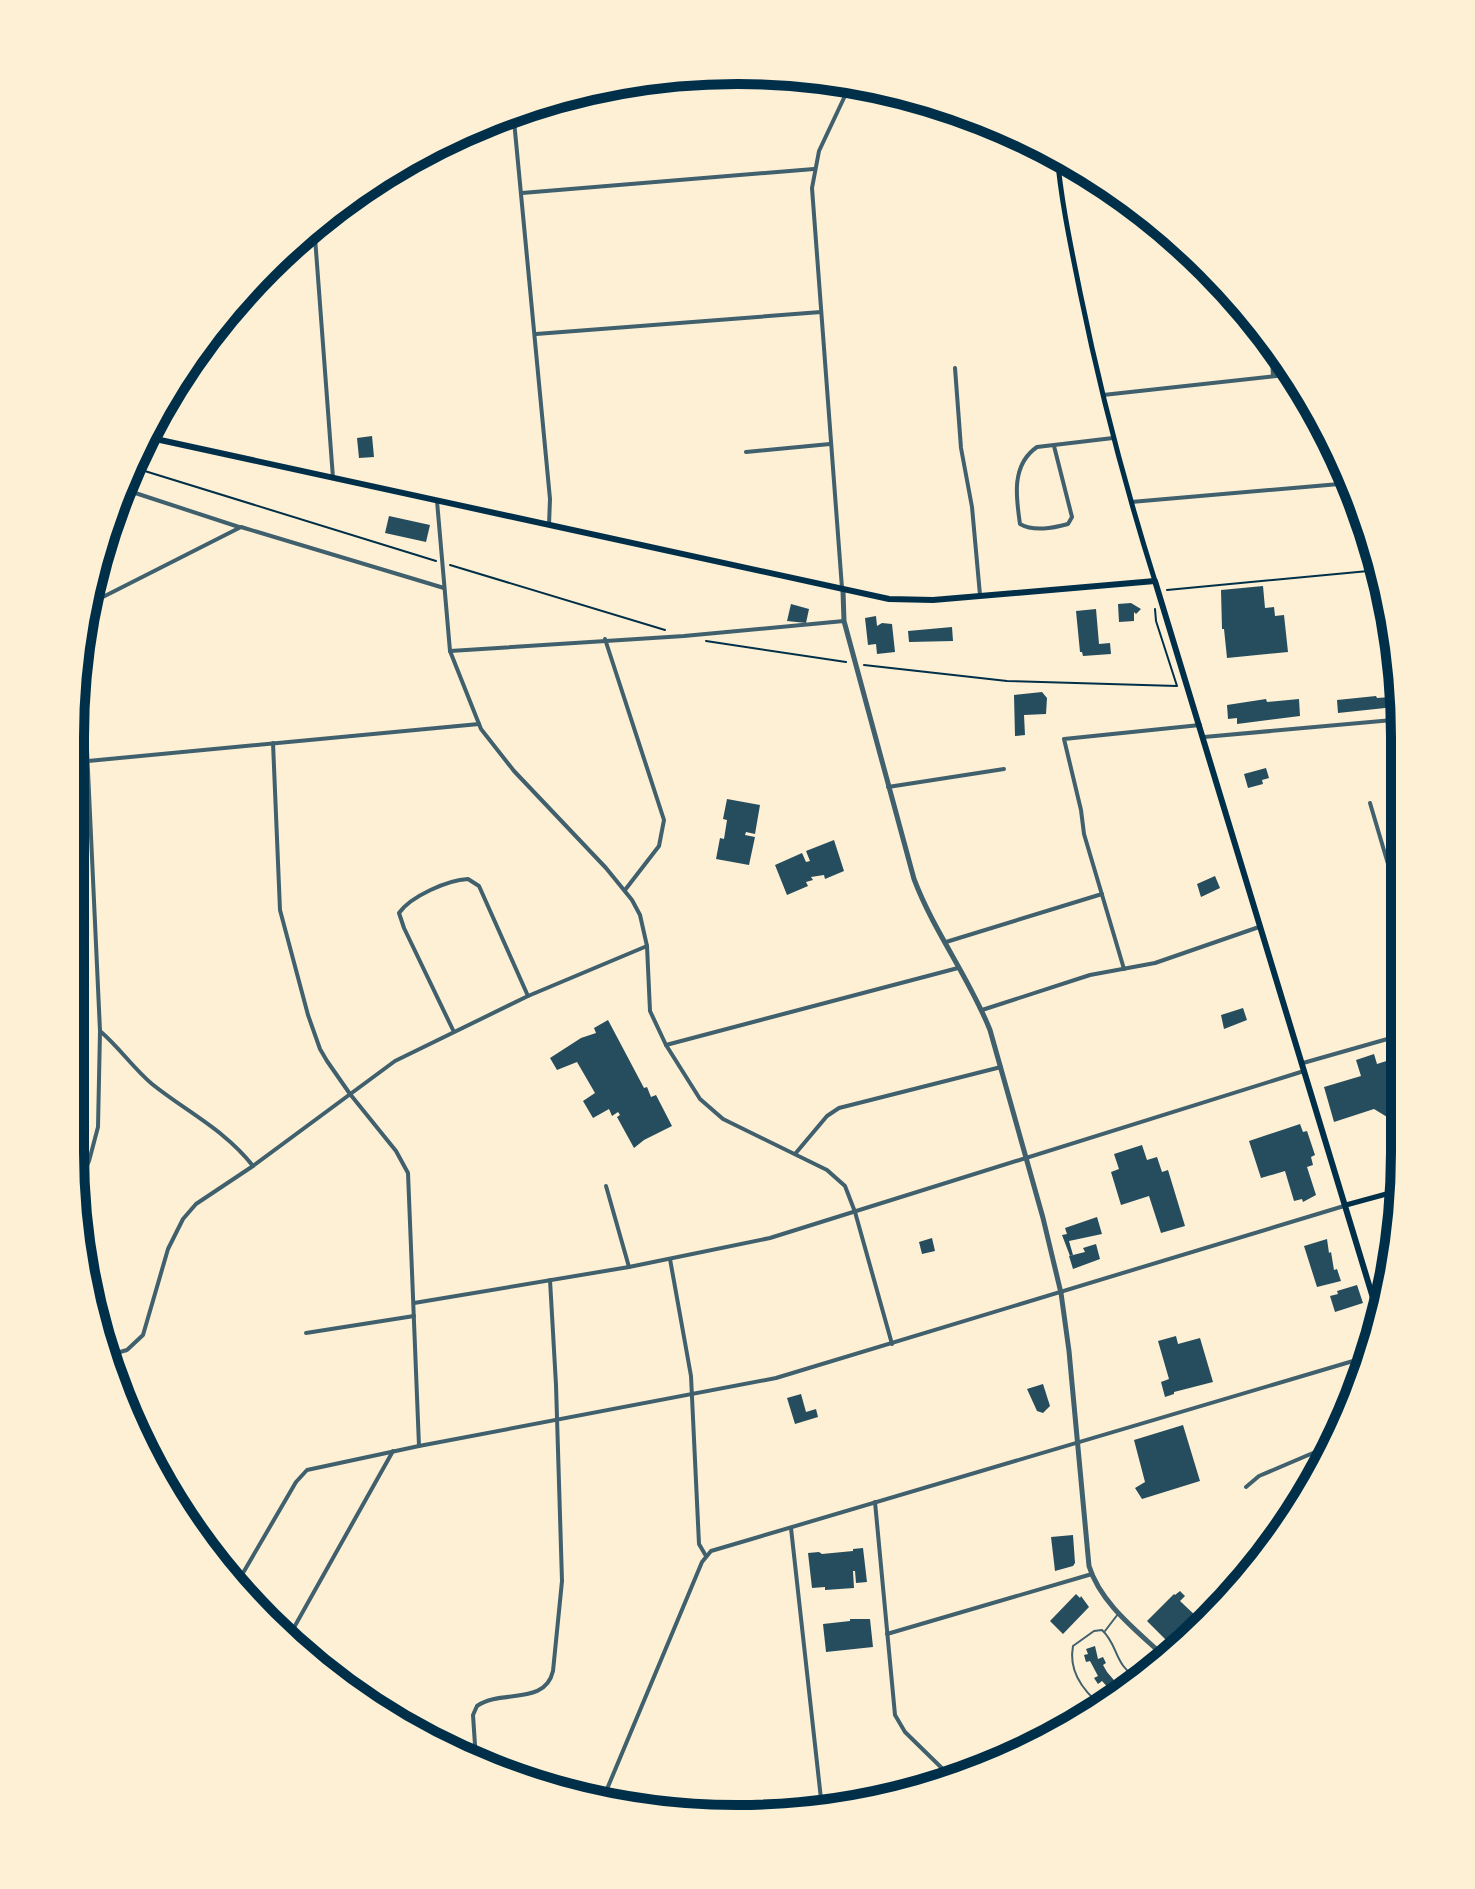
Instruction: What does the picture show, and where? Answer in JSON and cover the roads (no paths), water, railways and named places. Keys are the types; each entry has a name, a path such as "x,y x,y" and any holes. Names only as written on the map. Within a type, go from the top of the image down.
{"main road":[{"path":"1059,169 1065,217 1103,395 1130,502 1374,1299"},
{"path":"156,439 843,591 897,600 980,597 1155,581"},
{"path":"1346,1205 1390,1193"}],"street":[{"path":"846,94 819,151 814,169 813,211 844,621 914,879 982,1010 1027,1159 1061,1293 1092,1574 1105,1597 1159,1651"},
{"path":"514,124 536,334 550,499 549,525"},
{"path":"522,193 814,169"},
{"path":"315,239 333,478"},
{"path":"536,334 821,312"},
{"path":"1272,362 1273,376"},
{"path":"955,368 961,448 972,507 980,597"},
{"path":"1103,395 1282,375"},
{"path":"1054,446 1072,517 1068,524 1058,527 1028,528 1020,524 1016,496 1022,462 1037,447 1113,438"},
{"path":"746,452 830,444"},
{"path":"1130,502 1340,484"},
{"path":"132,492 444,588"},
{"path":"437,501 450,651 479,724 514,771 625,890 640,915 647,946 650,1011 690,1085 723,1119 838,1178 850,1196 892,1344"},
{"path":"99,599 241,527"},
{"path":"450,651 684,636 844,621"},
{"path":"605,639 664,820 659,846 625,890"},
{"path":"84,1171 98,1127 100,1031 85,699"},
{"path":"1204,737 1391,720"},
{"path":"88,761 479,724"},
{"path":"1124,969 1084,834 1064,739 1200,725"},
{"path":"273,743 277,891 282,922 320,1049 350,1094 389,1142 408,1173 419,1446"},
{"path":"888,787 1004,769"},
{"path":"1370,803 1391,874"},
{"path":"453,1031 400,919 401,909 425,895 461,880 476,883 484,894 528,996"},
{"path":"946,942 1102,894"},
{"path":"982,1010 1090,975 1155,963 1262,926"},
{"path":"116,1353 127,1350 143,1335 159,1273 183,1219 196,1204 253,1166 395,1061 528,996 647,946"},
{"path":"666,1045 961,967"},
{"path":"100,1031 125,1053 149,1082 224,1134 253,1166"},
{"path":"414,1303 629,1267 770,1238 1027,1159 1391,1039"},
{"path":"795,1154 827,1116 839,1108 1001,1067"},
{"path":"606,1186 629,1267"},
{"path":"241,1576 301,1475 315,1468 776,1378 1346,1205"},
{"path":"670,1259 692,1395 699,1544 706,1556"},
{"path":"475,1750 473,1715 477,1706 499,1698 541,1691 551,1681 562,1581 550,1280"},
{"path":"306,1333 414,1316"},
{"path":"606,1791 706,1556 711,1551 1357,1360"},
{"path":"293,1630 393,1451"},
{"path":"1246,1487 1259,1476 1319,1451"},
{"path":"875,1502 897,1721 945,1771"},
{"path":"791,1528 821,1799"},
{"path":"887,1634 1092,1574"}],"lane":[{"path":"1105,1632 1119,1612"},
{"path":"1093,1700 1079,1682 1071,1655 1073,1646 1084,1637 1094,1631 1105,1632 1122,1667 1131,1673"}]}
